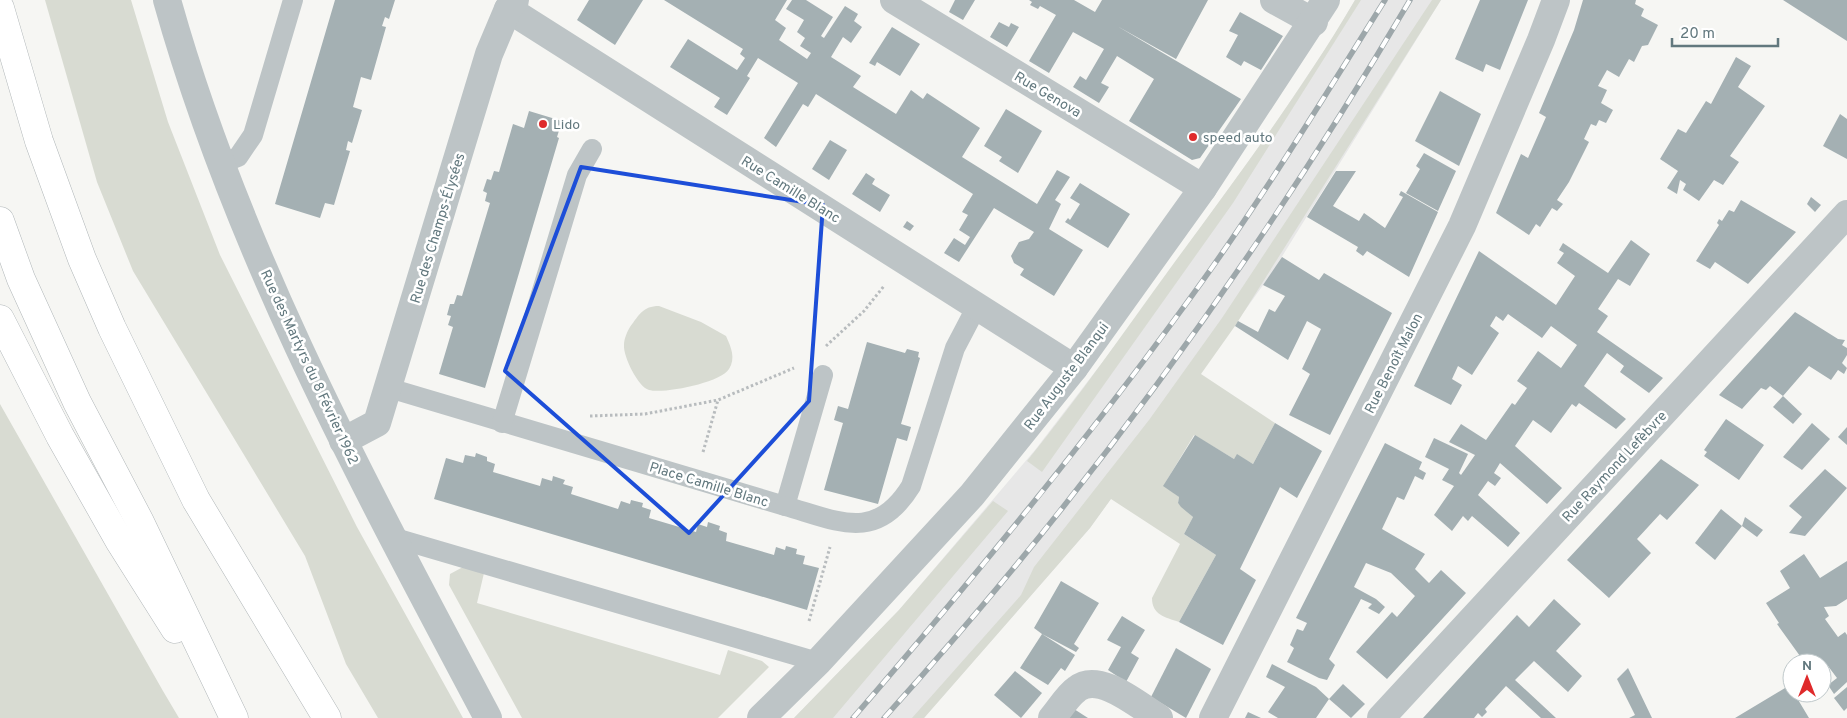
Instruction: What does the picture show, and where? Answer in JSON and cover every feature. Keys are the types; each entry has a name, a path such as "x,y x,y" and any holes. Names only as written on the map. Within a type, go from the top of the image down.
{"highway":[{"path":"0,8 38,141 82,259 112,328 196,500 327,718"},
{"path":"0,221 21,279 77,402 140,522 233,718"},
{"path":"0,319 60,436 120,542 233,718"}],"street":[{"name":"Rue des Martyrs du 8 Février 1962","path":"167,0 184,62 220,164 308,370 392,537 488,718"},
{"name":"Rue Genova","path":"894,0 1203,188"},
{"path":"1274,0 1320,11"},
{"name":"Rue Benoît Malon","path":"1213,718 1462,226 1541,40 1556,0"},
{"name":"Rue Camille Blanc","path":"512,5 905,261 1074,368"},
{"name":"Rue des Champs-Élysées","path":"343,441 377,423 489,54 512,5"},
{"name":"Rue Auguste Blanqui","path":"762,718 818,662 972,495 1074,368 1203,188 1320,11"},
{"name":"Rue Raymond Lefèbvre","path":"1381,718 1847,214"},
{"path":"1052,718 1076,690 1091,683 1105,685 1159,718"}],"lane":[{"path":"220,164 238,157 253,135 293,0"},
{"path":"502,423 577,175 592,149"},
{"path":"785,506 838,521 857,524 874,521 889,514 901,502 911,486 955,348 976,306"},
{"name":"Place Camille Blanc","path":"389,388 785,506 822,375"},
{"path":"392,537 818,662"}],"path":[{"path":"818,351 833,341 864,311 905,261"},
{"path":"582,415 645,414 718,400 789,372 796,367"},
{"path":"694,479 718,400"},
{"path":"809,621 838,521"}],"highlighted area":[{"path":"581,167 823,205 809,401 689,533 505,371"}],"shaded area":[{"path":"45,0 131,0 168,122 220,255 357,527 463,718 378,718 346,664 305,556 133,271 97,182"},
{"path":"1355,0 1441,0 1273,271 1090,528 924,718 794,718 899,610 1035,450 1121,338 1273,127 1332,39"},
{"path":"1355,0 1361,0 1233,203 1042,472 1027,461 1084,388 1268,134 1313,68"},
{"path":"1432,0 1441,0 1235,326 1201,374 1275,423 1253,464 1237,455 1234,459 1194,435 1164,485 1179,497 1178,503 1193,517 1184,534 1216,555 1179,622 1164,617 1157,612 1152,598 1180,544 1111,499 1090,528 924,718 912,718 1021,595 1034,567 1149,420 1222,318"},
{"path":"659,306 701,322 726,336 731,348 732,357 729,369 715,379 679,389 656,391 645,388 636,377 629,363 624,345 630,327 642,312 645,309"},
{"path":"0,404 163,691 179,718 0,718"},
{"path":"993,501 1008,511 833,718 794,718 899,610"},
{"path":"463,567 484,573 477,603 720,675 728,650 762,661 769,667 718,718 522,718 449,585 450,574"}],"building":[{"path":"335,0 395,0 389,19 385,17 382,26 386,27 371,80 361,77 353,107 362,110 352,143 348,141 346,150 350,151 334,205 325,203 320,218 275,204"},
{"path":"589,0 643,0 615,45 577,20"},
{"path":"664,0 787,0 775,20 786,28 779,40 807,59 811,53 800,46 805,38 797,32 804,20 786,9 792,0 806,0 833,17 821,36 824,38 845,6 858,14 854,21 862,27 851,43 843,37 831,57 861,76 853,87 896,114 911,90 923,99 927,93 980,128 962,157 1037,204 1057,170 1070,177 1055,200 1061,204 1049,229 1083,250 1054,296 1020,275 1024,269 1014,263 1011,256 1019,242 1029,239 1034,232 994,208 959,262 944,253 954,238 965,245 970,237 959,230 968,215 962,212 973,194 816,94 808,107 803,104 776,147 764,138 798,83 758,58 747,76 750,78 727,115 714,107 720,98 670,67 688,39 737,70 745,58 740,54 743,49"},
{"path":"955,0 975,0 963,20 949,12"},
{"path":"1029,0 1074,0 1095,12 1102,0 1208,0 1176,59 1117,26 1241,99 1200,158 1192,160 1129,121 1154,79 1117,56 1101,83 1109,87 1099,103 1073,87 1080,76 1086,80 1104,49 1073,32 1049,73 1029,61 1056,15 1040,6 1038,9 1030,5 1032,2"},
{"path":"1480,0 1528,0 1500,70 1486,64 1483,72 1455,59"},
{"path":"1583,0 1636,0 1635,4 1644,9 1641,16 1658,25 1648,45 1642,46 1634,62 1629,59 1619,77 1607,70 1598,86 1607,90 1601,103 1613,110 1606,123 1599,120 1596,126 1591,124 1584,139 1589,142 1569,182 1557,200 1563,204 1557,211 1552,208 1540,227 1536,224 1529,235 1496,213 1521,154 1528,158 1546,117 1539,113 1574,30"},
{"path":"1783,0 1847,0 1847,41"},
{"path":"1240,12 1283,36 1261,70 1244,61 1241,66 1226,57 1238,35 1229,31"},
{"path":"999,22 1009,27 1011,23 1019,27 1007,47 990,37"},
{"path":"892,27 920,44 900,76 877,62 875,66 869,63"},
{"path":"1736,57 1751,66 1738,87 1765,106 1730,156 1739,162 1723,185 1714,180 1699,201 1683,190 1686,184 1680,180 1677,194 1667,188 1678,171 1660,159 1678,129 1686,133 1706,101 1711,104"},
{"path":"1440,91 1481,114 1459,166 1415,141"},
{"path":"1006,109 1042,131 1018,173 999,161 1002,157 984,146"},
{"path":"529,111 562,121 557,137 559,138 485,388 439,374 453,327 448,325 451,316 447,315 450,304 454,304 457,295 462,296 490,203 485,201 487,193 483,191 487,179 491,180 494,171 499,172 513,124 524,128"},
{"path":"1840,114 1847,119 1847,159 1823,146"},
{"path":"830,140 847,150 829,180 812,169"},
{"path":"1424,153 1456,171 1438,211 1406,193 1420,169 1416,166"},
{"path":"1336,171 1356,171 1333,206 1359,221 1364,213 1385,228 1403,197 1399,195 1401,191 1438,212 1409,277 1367,251 1363,256 1356,251 1358,247 1307,217"},
{"path":"866,173 875,179 872,184 890,195 880,212 852,194"},
{"path":"1080,183 1130,214 1108,248 1065,222 1068,218 1070,220 1080,204 1070,198"},
{"path":"1811,197 1821,205 1815,212 1807,204"},
{"path":"1741,200 1796,232 1748,284 1715,262 1710,269 1696,261 1719,225 1717,223 1719,219 1722,221 1729,210 1734,212"},
{"path":"907,221 914,226 910,231 903,227"},
{"path":"1631,240 1650,254 1630,286 1618,279 1598,309 1608,316 1597,332 1663,378 1649,393 1620,372 1624,366 1607,353 1584,386 1626,419 1616,429 1579,403 1576,407 1572,404 1551,433 1533,420 1515,446 1562,488 1547,504 1500,463 1494,473 1501,478 1495,486 1488,481 1478,495 1520,533 1508,547 1472,516 1468,521 1463,516 1452,531 1434,515 1454,486 1442,480 1449,469 1425,457 1434,438 1468,454 1459,473 1461,475 1475,455 1449,442 1461,424 1486,440 1512,403 1515,405 1527,388 1517,381 1538,351 1561,368 1577,345 1551,326 1542,338 1508,314 1503,321 1496,316 1490,326 1499,333 1472,375 1458,366 1452,379 1462,385 1451,405 1414,386 1479,251 1556,305 1575,276 1557,263 1564,253 1559,250 1563,243 1608,273"},
{"path":"1282,257 1319,280 1324,273 1392,313 1330,435 1289,415 1310,374 1302,369 1321,329 1307,321 1288,360 1235,326 1238,321 1258,332 1269,309 1275,312 1285,296 1263,285"},
{"path":"1795,312 1838,339 1845,340 1842,345 1847,348 1847,355 1842,363 1847,368 1844,374 1838,370 1831,380 1809,366 1783,396 1770,386 1766,390 1761,388 1742,409 1719,395"},
{"path":"867,342 905,353 907,349 919,352 918,357 920,358 901,424 911,427 907,441 897,438 878,504 824,490 843,423 834,420 838,406 848,409"},
{"path":"1783,396 1802,414 1793,424 1773,407"},
{"path":"1726,419 1764,445 1739,480 1704,456 1707,452 1704,450"},
{"path":"1275,423 1322,451 1297,498 1280,487 1240,569 1256,580 1223,645 1179,622 1216,555 1184,534 1193,517 1178,503 1179,497 1163,486 1195,435 1234,459 1237,454 1253,464"},
{"path":"1812,423 1830,439 1802,470 1783,457"},
{"path":"1847,427 1847,445 1838,437"},
{"path":"1385,443 1422,462 1419,469 1426,473 1423,480 1415,476 1404,500 1397,497 1382,529 1425,554 1415,569 1429,583 1441,570 1466,593 1387,679 1356,652 1392,612 1397,617 1415,596 1391,573 1366,563 1354,587 1376,599 1385,607 1379,614 1368,608 1372,604 1361,599 1329,659 1335,665 1327,680 1319,678 1287,662 1294,648 1290,645 1297,629 1303,631 1307,623 1296,618"},
{"path":"476,453 487,457 487,461 495,464 493,472 540,486 542,478 552,481 553,476 565,480 563,484 573,487 571,494 618,509 621,501 630,504 631,500 643,503 642,507 651,510 649,518 696,532 698,524 707,527 708,522 720,526 719,530 727,533 726,541 774,555 776,547 785,550 786,546 797,549 796,554 805,556 803,564 819,568 807,610 434,499 446,458 463,463 465,455 475,457"},
{"path":"1661,459 1699,485 1667,520 1660,514 1637,539 1651,553 1609,598 1567,560"},
{"path":"1825,469 1847,488 1805,536 1789,533 1802,517 1789,506"},
{"path":"1721,509 1742,526 1715,560 1695,543"},
{"path":"1745,517 1763,530 1757,537 1742,526"},
{"path":"1804,554 1820,578 1847,561 1847,599 1836,606 1824,607 1829,616 1825,619 1838,637 1845,632 1847,635 1847,682 1834,694 1832,682 1837,678 1832,671 1832,653 1798,653 1777,624 1779,623 1766,603 1790,588 1780,571"},
{"path":"1061,581 1099,603 1074,644 1079,648 1076,652 1034,628"},
{"path":"1554,599 1581,624 1556,651 1582,676 1568,692 1534,661 1515,680 1556,718 1541,718 1506,686 1485,709 1487,712 1482,717 1478,713 1474,718 1423,718 1517,615 1529,627"},
{"path":"1122,616 1145,630 1131,653 1139,658 1126,682 1108,670 1121,647 1107,640"},
{"path":"1042,634 1075,655 1065,671 1061,668 1048,685 1020,668"},
{"path":"1176,648 1211,669 1186,718 1151,697"},
{"path":"1272,664 1316,687 1329,699 1316,718 1278,718 1268,712 1285,687 1266,677"},
{"path":"1628,668 1652,718 1629,718 1635,715 1617,679"},
{"path":"1015,671 1042,693 1021,718 994,695"},
{"path":"1343,684 1365,704 1351,718 1329,699"},
{"path":"1847,687 1847,708 1844,711 1834,698"},
{"path":"1782,690 1782,703 1800,703 1809,718 1735,718"},
{"path":"1074,709 1088,718 1066,718"},
{"path":"1248,712 1261,718 1245,718"}],"railway":[{"path":"853,718 1021,518 1141,365 1234,236 1385,0"},
{"path":"884,718 958,635 1029,549 1098,462 1165,372 1293,189 1410,0"}],"place":[{"name":"Lido","path":"543,124"},
{"name":"speed auto","path":"1193,137"}]}
